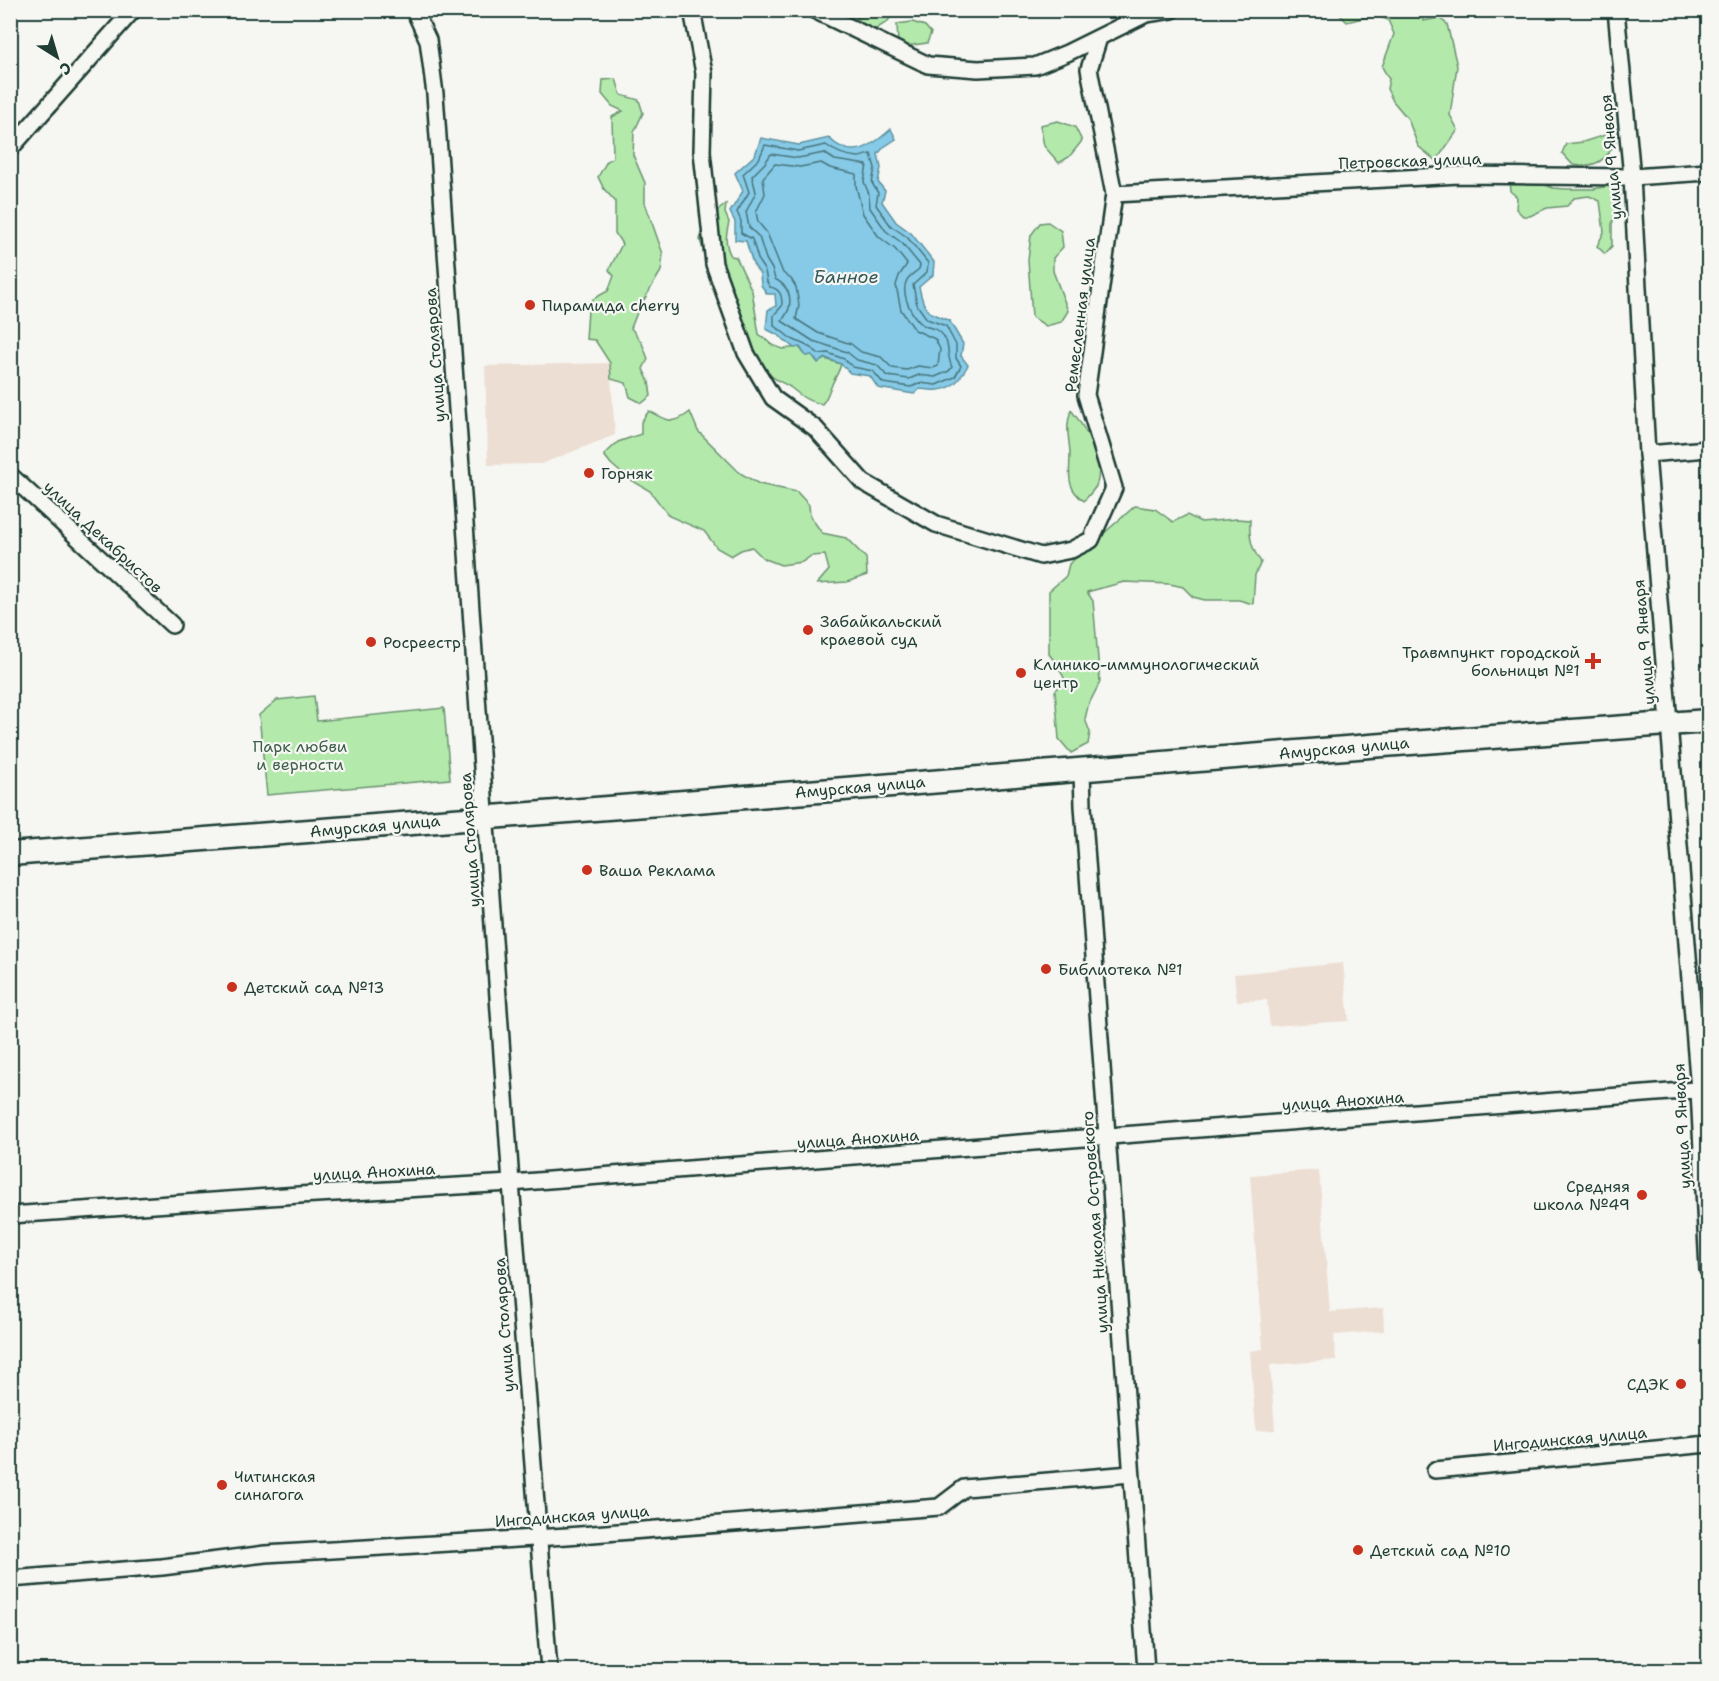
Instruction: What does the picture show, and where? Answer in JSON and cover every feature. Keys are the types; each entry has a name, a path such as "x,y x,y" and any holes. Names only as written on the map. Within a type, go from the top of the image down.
{"main road":[{"name":"Амурская улица","path":"10,854 1708,721"}],"street":[{"path":"10,149 133,10"},
{"name":"улица Столярова","path":"414,10 428,40 435,94 511,1183 549,1671"},
{"name":"Ремесленная улица","path":"692,10 704,73 702,152 714,264 746,353 773,398 814,428 863,482 936,524 1041,555 1071,550 1091,540 1114,488 1086,395 1114,194 1089,69 1099,38"},
{"path":"814,10 928,66 978,69 1035,66 1146,15 1172,10"},
{"name":"улица 9 Января","path":"1616,10 1632,177 1647,454 1669,725 1704,1090 1708,1270"},
{"name":"Петровская улица","path":"1114,194 1459,175 1632,177 1708,172"},
{"path":"1647,454 1708,449"},
{"name":"улица Декабристов","path":"10,475 172,625"},
{"name":"улица Николая Островского","path":"1082,770 1146,1671"},
{"name":"улица Анохина","path":"10,1215 511,1183 1704,1090"},
{"name":"Ингодинская улица","path":"1435,1470 1708,1444"},
{"name":"Ингодинская улица","path":"10,1579 162,1567 265,1554 537,1537 939,1507 964,1488 1131,1474"}],"shaded area":[{"path":"610,363 615,435 541,464 488,465 485,366"},
{"path":"1343,963 1349,1021 1270,1026 1267,1000 1237,1001 1234,974"},
{"path":"1319,1170 1330,1312 1383,1308 1384,1331 1334,1335 1336,1360 1270,1365 1275,1430 1256,1431 1250,1351 1263,1349 1250,1175"}],"green space":[{"path":"866,11 896,11 887,22 873,31 857,18"},
{"path":"1336,11 1422,11 1423,21 1439,18 1447,24 1457,66 1450,115 1458,130 1436,161 1418,146 1408,119 1393,101 1387,89 1389,79 1382,67 1394,34 1388,20 1375,15 1347,22"},
{"path":"912,22 925,26 931,33 927,43 906,46 898,43 897,24"},
{"path":"616,79 621,95 639,100 643,113 634,132 633,155 645,183 645,203 663,254 661,271 638,310 631,328 642,343 648,359 643,369 649,382 651,396 642,403 630,397 626,383 611,379 610,363 595,340 586,339 588,311 593,299 608,291 614,276 609,270 622,244 615,233 615,201 604,189 598,177 607,161 613,158 612,117 623,111 612,106 602,94 603,80"},
{"path":"1058,121 1075,127 1082,141 1069,157 1059,163 1044,146 1040,125"},
{"path":"1608,134 1616,140 1609,153 1599,162 1581,166 1573,165 1562,153 1566,144 1583,142"},
{"path":"1509,181 1538,182 1553,188 1566,189 1593,189 1615,185 1621,192 1612,224 1612,246 1605,254 1597,246 1604,232 1600,201 1589,196 1574,198 1567,206 1547,208 1530,216 1523,216 1516,209 1517,197 1510,191"},
{"path":"726,204 725,213 729,222 726,235 727,247 731,256 736,257 752,291 759,334 772,345 783,349 799,347 806,356 812,355 841,364 822,404 805,398 770,375 749,349 742,335 714,264 704,254 700,239 704,230 717,228 718,220 715,218 715,213"},
{"path":"1048,222 1061,231 1063,247 1053,258 1053,271 1068,311 1061,322 1046,326 1032,317 1028,260 1031,235 1040,223"},
{"path":"1071,410 1088,435 1098,467 1096,486 1084,501 1074,491 1069,474 1068,427"},
{"path":"649,411 670,420 679,419 690,412 698,431 740,473 759,484 797,492 809,505 810,516 822,533 846,538 866,558 867,575 847,582 817,584 829,570 825,555 811,556 802,562 781,565 763,558 752,547 731,556 717,548 704,531 669,516 650,491 626,477 604,455 618,442 641,434 641,422"},
{"path":"1135,506 1155,509 1173,522 1187,515 1201,522 1250,520 1251,542 1261,562 1255,575 1253,604 1239,600 1205,600 1193,597 1183,587 1170,584 1124,582 1087,592 1093,601 1100,682 1088,706 1085,719 1090,732 1088,744 1071,753 1059,739 1055,691 1065,680 1049,654 1049,591 1066,576 1069,564"},
{"name":"Парк любви и верности","path":"314,696 317,721 444,708 450,779 267,795 259,715 277,700"}],"water":[{"name":"Банное","path":"891,129 896,139 878,154 881,168 878,182 885,191 882,202 896,222 911,233 934,262 933,275 919,287 923,301 931,313 949,320 963,344 961,356 968,365 959,379 949,387 937,390 920,389 914,394 878,388 870,376 850,373 841,364 826,358 818,363 812,355 806,356 800,347 794,348 766,329 768,310 776,306 775,294 767,294 761,285 760,274 753,264 746,241 735,240 735,222 730,212 743,191 735,173 755,155 761,138 799,145 829,138 837,145 853,150 869,146"}],"place":[{"name":"Пирамида cherry","path":"530,305"},
{"name":"Горняк","path":"589,473"},
{"name":"Забайкальский краевой суд","path":"808,630"},
{"name":"Росреестр","path":"371,642"},
{"name":"Травмпункт городской больницы №1","path":"1593,661"},
{"name":"Клинико-иммунологический центр","path":"1021,673"},
{"name":"Ваша Реклама","path":"587,870"},
{"name":"Библиотека №1","path":"1046,969"},
{"name":"Детский сад №13","path":"232,987"},
{"name":"Средняя школа №49","path":"1642,1195"},
{"name":"СДЭК","path":"1681,1384"},
{"name":"Читинская синагога","path":"222,1485"},
{"name":"Детский сад №10","path":"1358,1550"}]}
